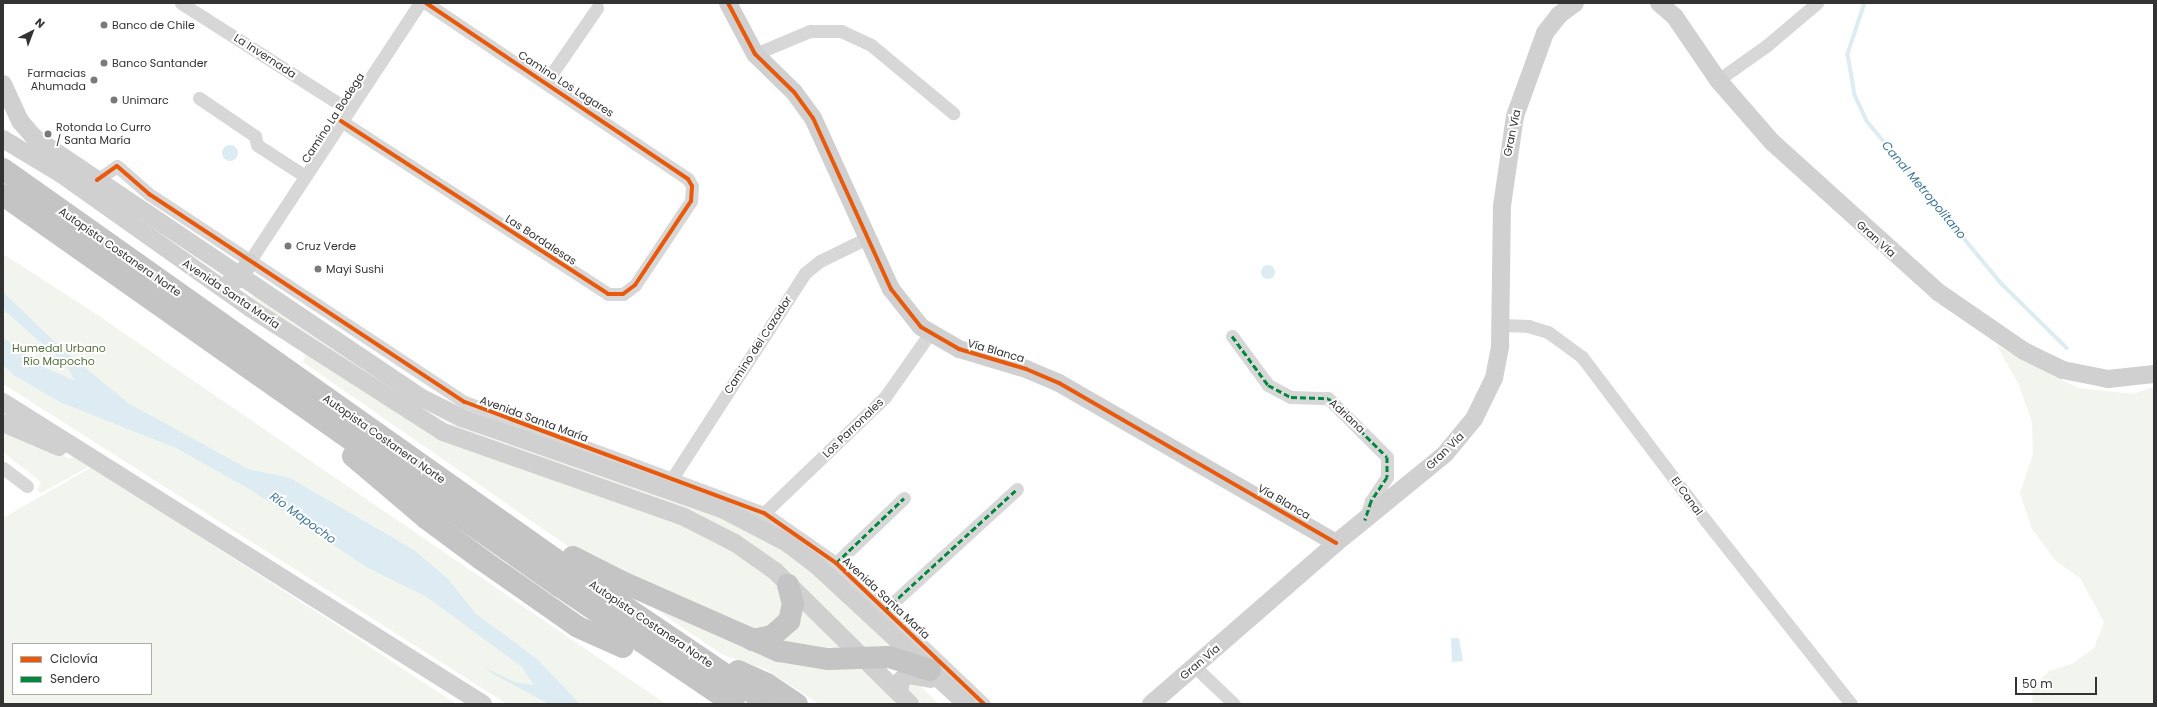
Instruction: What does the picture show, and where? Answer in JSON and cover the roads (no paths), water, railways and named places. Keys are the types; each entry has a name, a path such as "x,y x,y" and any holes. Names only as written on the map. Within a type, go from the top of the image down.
{"highway":[{"name":"Autopista Costanera Norte","path":"3,169 440,478 769,704"},
{"name":"Autopista Costanera Norte","path":"3,196 559,586 734,704"},
{"path":"296,401 348,452 427,520 578,626 623,647"},
{"path":"440,478 588,565 752,640 806,657 900,658 938,677"},
{"path":"752,640 772,636 789,621 793,604 788,584"},
{"path":"738,671 767,684 797,704"}],"main road":[{"name":"Vía Blanca","path":"728,3 755,54 794,92 813,118 867,238 899,302 930,334 959,349 1026,369 1059,383 1336,543"},
{"name":"Gran Vía","path":"1151,704 1336,543 1445,454 1474,419 1494,378 1501,325 1502,206 1514,116 1546,33 1559,15 1575,3"},
{"name":"Gran Vía","path":"1660,3 1675,17 1718,80 1795,164 1906,266 1974,318 2024,352 2063,370 2108,379 2154,374"},
{"name":"Avenida Santa María","path":"3,84 26,129 240,279 440,408 691,497 767,531 815,564 966,704"},
{"name":"Avenida Santa María","path":"3,139 60,174 204,276 443,432 682,516 746,550 788,584 905,698"},
{"path":"3,151 60,174"},
{"path":"204,276 229,283 240,279 249,262 217,263"},
{"path":"3,402 483,704"},
{"path":"3,423 120,477"},
{"path":"905,698 901,680 908,675 938,677"}],"street":[{"name":"La Invernada","path":"181,3 349,110"},
{"name":"Camino La Bodega","path":"249,262 420,3"},
{"name":"Camino Los Lagares","path":"426,3 683,173 692,186"},
{"path":"1718,80 1766,46 1817,3"},
{"path":"546,82 597,8"},
{"path":"755,54 810,31 841,31 871,45 953,112"},
{"path":"199,98 255,136 257,145 305,176"},
{"name":"Las Bordalesas","path":"341,121 615,296 635,285 691,201 692,186"},
{"path":"97,180 117,166 122,170 117,187 120,196"},
{"name":"Avenida Santa María","path":"122,170 148,194 249,262 465,402 673,477 764,513 836,563 984,704"},
{"name":"Camino del Cazador","path":"673,477 805,273 820,261 867,238"},
{"name":"El Canal","path":"1501,325 1528,326 1548,332 1582,356 1706,521 1851,704"},
{"name":"Los Parronales","path":"764,513 885,397 930,334"},
{"name":"Adriana","path":"1232,336 1268,385 1291,397 1328,398 1388,457 1387,477 1371,501 1365,520"},
{"path":"3,468 27,486"},
{"path":"885,610 1017,489"},
{"path":"836,563 904,498"},
{"path":"1194,666 1234,704"}],"water":[{"path":"230,145 237,150 238,153 233,160 230,161 223,156 222,153 227,146"},
{"path":"1265,265 1271,265 1275,269 1275,275 1271,279 1265,279 1261,275 1261,269"},
{"name":"Río Mapocho","path":"3,292 59,346 128,403 248,469 290,478 414,550 448,579 476,614 537,659 580,704 549,704 495,675 485,668 515,682 534,685 522,667 427,597 368,568 251,490 176,448 60,402 15,376 3,365 3,337 37,364 75,381 66,365 3,309"},
{"path":"1451,638 1459,638 1463,661 1452,662"}],"waterway":[{"name":"Canal Metropolitano","path":"1865,3 1848,54 1855,95 1867,121 2002,284 2067,348"}],"place":[{"name":"Banco de Chile","path":"104,25"},
{"name":"Banco Santander","path":"104,63"},
{"name":"Farmacias Ahumada","path":"94,80"},
{"name":"Unimarc","path":"114,100"},
{"name":"Rotonda Lo Curro / Santa María","path":"48,134"},
{"name":"Cruz Verde","path":"288,246"},
{"name":"Mayi Sushi","path":"318,269"}],"park label":[{"name":"Humedal Urbano Río Mapocho","path":"59,355"}]}
